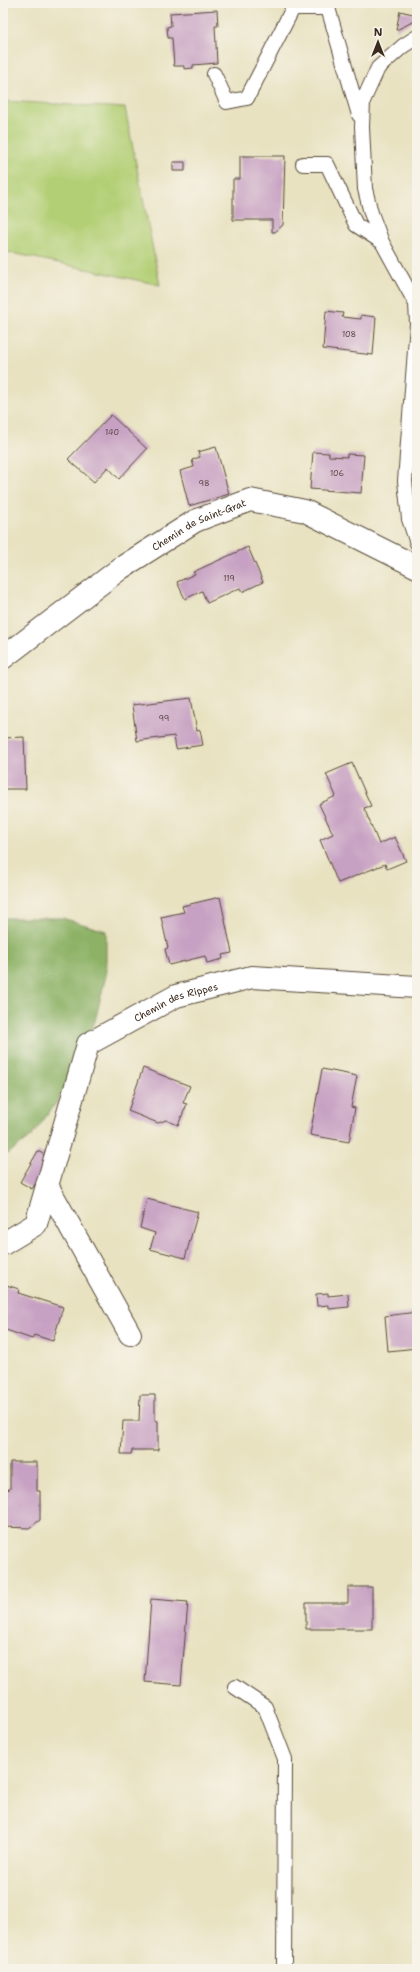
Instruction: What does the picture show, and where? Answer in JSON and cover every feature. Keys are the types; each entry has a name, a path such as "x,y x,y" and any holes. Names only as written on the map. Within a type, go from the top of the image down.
{"street":[{"name":"Chemin de Saint-Grat","path":"3,658 121,568 195,521 250,500 305,511 417,567"},
{"name":"Chemin des Rippes","path":"3,1244 36,1224 88,1044 176,996 252,977 417,988"},
{"path":"47,1185 130,1334"}],"lane":[{"path":"214,74 227,102 247,98 293,8 328,8 362,127"},
{"path":"417,37 403,46 378,68 363,101 362,127 365,189 371,213 382,242 416,304 417,324 405,481 409,519 417,543"},
{"path":"303,164 328,164 356,225 382,242"},
{"path":"236,1687 265,1707 285,1759 284,1969"}],"green space":[{"path":"3,101 125,108 160,285 3,251"},
{"path":"3,918 62,918 106,931 106,975 95,1021 66,1089 31,1137 3,1157"}],"building":[{"path":"217,10 218,26 215,26 217,63 193,65 193,68 184,69 184,66 174,66 172,38 168,38 167,27 171,26 170,13"},
{"path":"400,11 417,15 417,20 396,30"},
{"path":"240,156 285,156 283,225 275,232 272,232 272,220 233,220 233,179 240,179"},
{"path":"173,162 185,162 185,171 173,171"},
{"path":"416,237 417,253 415,253"},
{"path":"326,311 343,313 342,317 361,319 361,315 376,317 373,355 323,349"},
{"path":"111,415 147,449 119,479 108,467 94,482 68,459"},
{"path":"216,447 229,494 189,506 180,471 194,467 192,460 200,457 198,452"},
{"path":"313,452 329,453 329,456 347,457 347,454 364,455 361,493 310,489"},
{"path":"248,547 263,582 242,592 240,588 207,603 202,591 185,599 177,582 195,574 193,572"},
{"path":"191,698 197,731 200,730 203,745 176,749 174,736 137,741 132,705"},
{"path":"24,737 26,789 3,789 3,738"},
{"path":"352,763 371,806 364,808 379,844 395,837 406,861 387,869 385,864 338,883 320,840 333,834 319,804 336,796 326,774"},
{"path":"220,897 232,953 222,955 223,959 207,963 205,956 169,965 165,949 168,948 161,917 184,912 182,906"},
{"path":"143,1068 190,1086 183,1103 187,1104 178,1125 166,1120 158,1123 128,1111"},
{"path":"322,1069 357,1076 351,1107 355,1108 349,1142 310,1135"},
{"path":"38,1151 51,1159 32,1189 20,1182"},
{"path":"147,1199 198,1212 185,1258 150,1249 155,1233 140,1228"},
{"path":"3,1284 19,1289 18,1293 63,1307 53,1341 34,1335 32,1339 3,1329"},
{"path":"328,1293 328,1296 348,1294 349,1307 329,1309 329,1305 317,1306 316,1294"},
{"path":"417,1312 417,1348 388,1351 385,1316"},
{"path":"140,1395 155,1395 155,1420 158,1421 158,1450 132,1450 131,1454 121,1454 123,1421 139,1421"},
{"path":"10,1462 37,1462 37,1491 40,1491 40,1520 29,1528 4,1527 5,1490 10,1489"},
{"path":"348,1587 372,1587 372,1629 306,1629 306,1603 348,1603"},
{"path":"151,1599 188,1602 181,1685 145,1682"}]}
